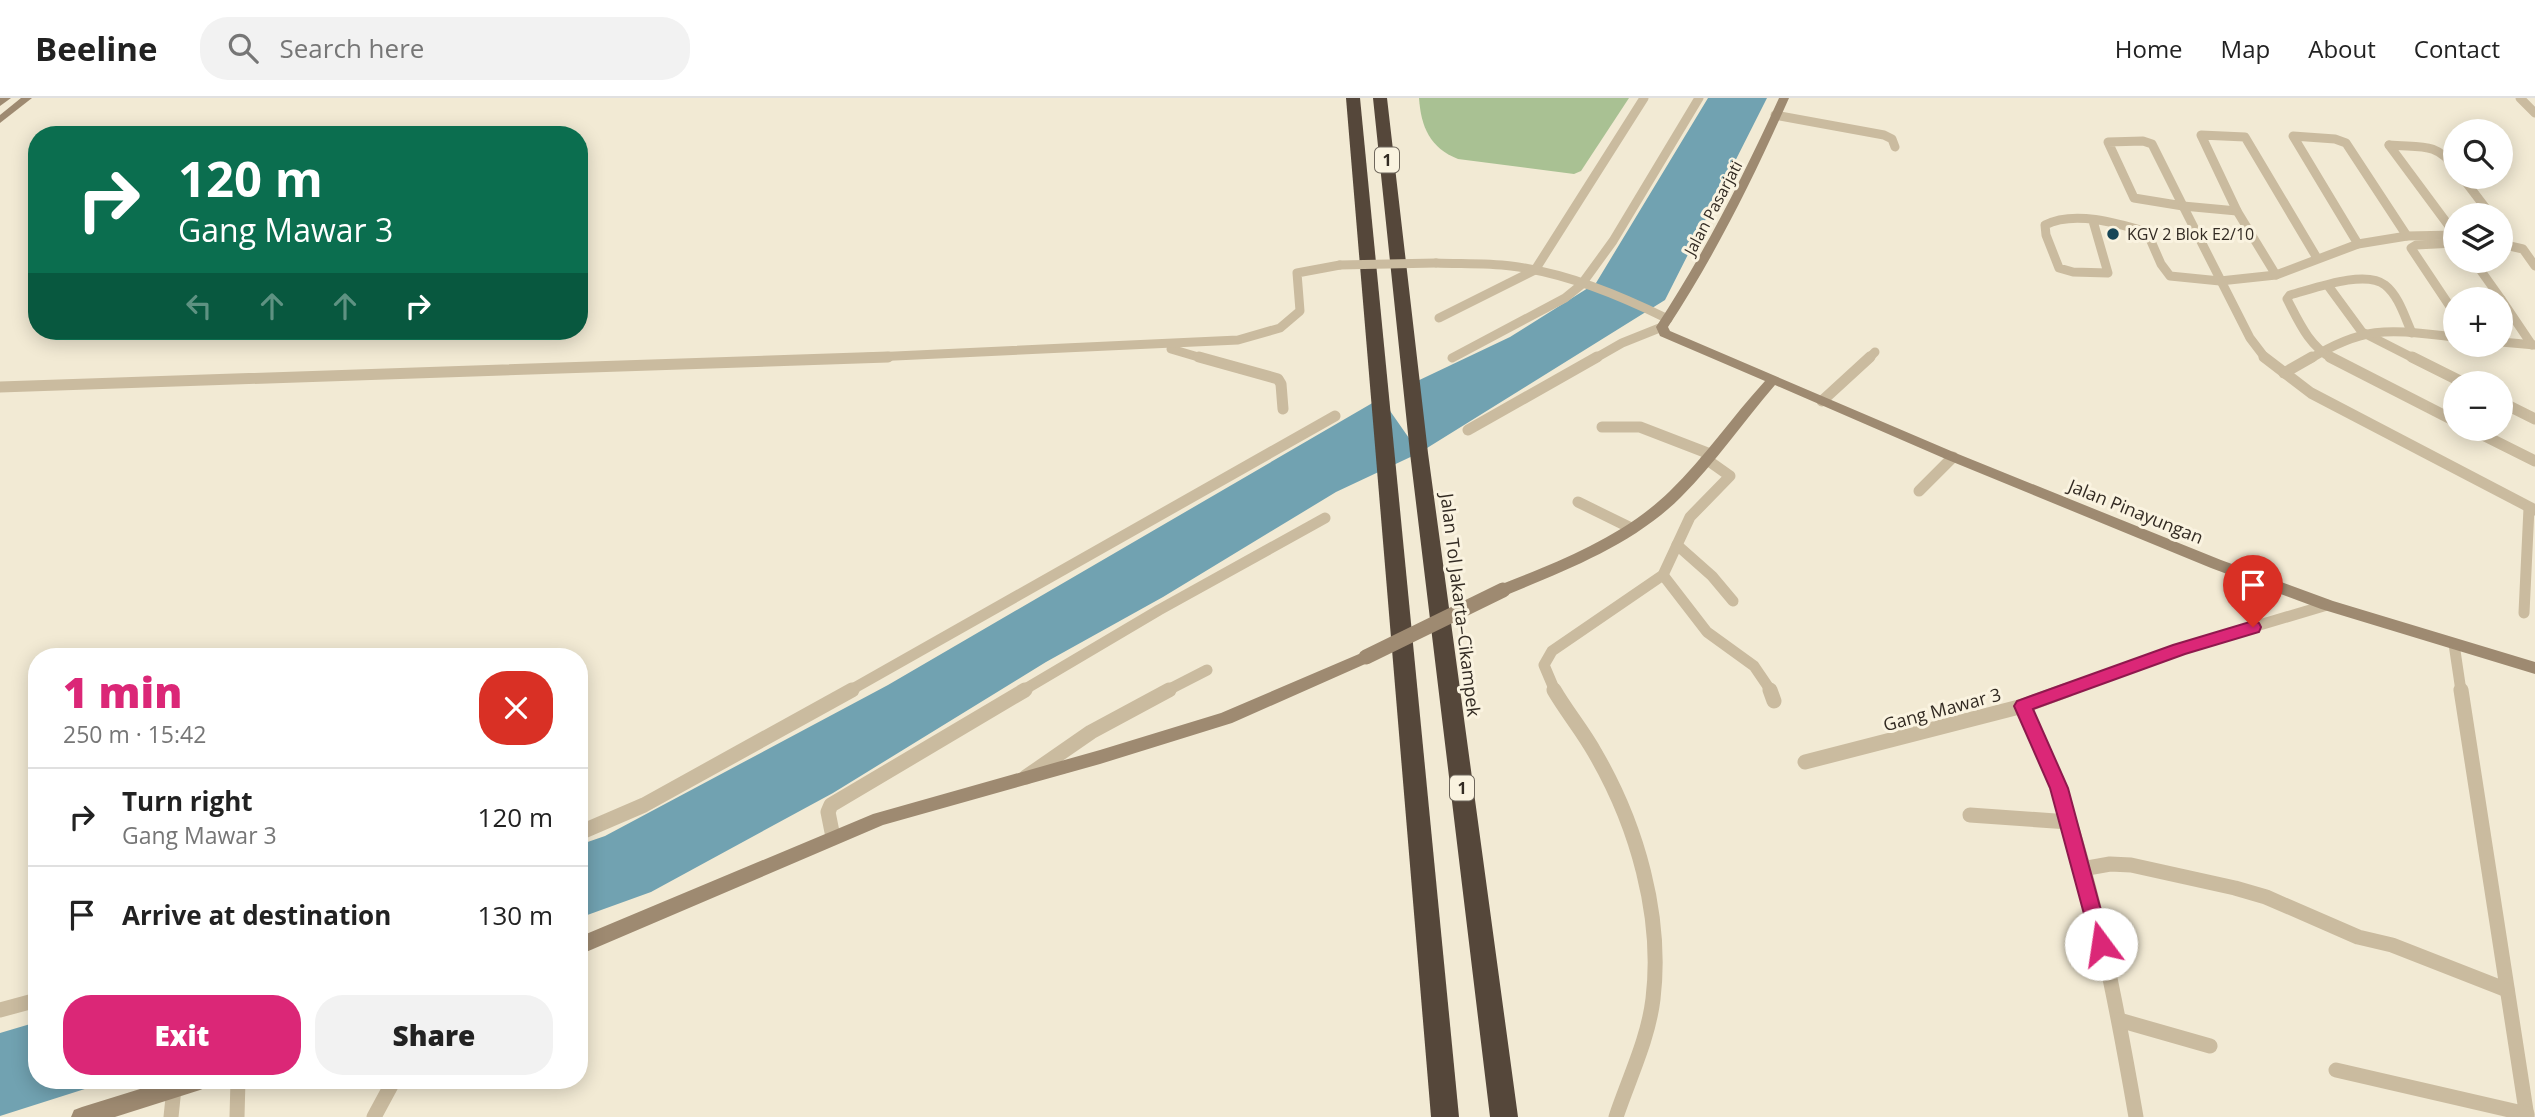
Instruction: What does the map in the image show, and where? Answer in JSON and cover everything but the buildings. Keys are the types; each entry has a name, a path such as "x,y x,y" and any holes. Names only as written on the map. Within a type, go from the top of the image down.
{"highway":[{"name":"1","path":"1353,98 1445,1117"},
{"name":"Jalan Tol Jakarta–Cikampek","path":"1381,99 1420,459 1504,1117"}],"main road":[{"path":"0,103 6,98"},
{"path":"0,120 6,111 27,98"},
{"name":"Jalan Pasarjati","path":"1664,325 1688,289 1748,178 1784,98"},
{"name":"Jalan Pinayungan","path":"1664,325 1665,333 2154,540 2327,605 2535,668"},
{"path":"588,942 878,818 1101,757 1226,718 1366,657 1503,590 1581,558 1631,528 1670,500 1773,380"},
{"path":"82,1117 171,1089"}],"street":[{"path":"1439,318 1535,270 1644,98"},
{"path":"1452,358 1586,286 1699,98"},
{"path":"2520,98 2535,113"},
{"path":"1775,115 1884,135 1892,139 1895,147"},
{"path":"2276,275 2237,211 2200,135 2245,137 2317,258"},
{"path":"2358,244 2293,136 2335,139 2346,143 2407,236"},
{"path":"2237,211 2183,206 2140,201 2134,198 2108,142 2143,141 2152,144 2183,206 2220,281 2250,338 2263,356 2311,393 2532,509 2524,613"},
{"path":"2443,154 2439,150 2389,145 2443,219"},
{"path":"2471,189 2482,203"},
{"path":"2093,221 2108,273 2073,272 2059,268 2045,225 2052,219 2059,218 2093,221 2147,232 2161,264 2170,276 2220,281 2276,275 2358,244 2407,236 2443,235"},
{"path":"2443,244 2416,245 2411,248 2443,296"},
{"path":"2513,247 2523,249 2535,266"},
{"path":"0,387 1238,340 1272,333 1292,321 1300,311 1297,273 1340,265 1436,263 1514,266 1586,286 1654,312 1664,325 1637,335 1468,430"},
{"path":"2412,333 2391,292 2380,281 2360,278 2290,295 2287,299 2307,336 2320,352 2443,415"},
{"path":"2329,287 2362,332 2443,372"},
{"path":"2513,316 2533,345"},
{"path":"2284,373 2362,332 2443,336"},
{"path":"2513,343 2533,345"},
{"path":"1157,345 1278,379 1281,384 1283,409"},
{"path":"1822,401 1875,352"},
{"path":"2513,408 2535,419"},
{"path":"588,829 644,805 807,715 1335,416"},
{"path":"1602,427 1640,428 1708,457 1730,476 1690,517 1663,575 1552,651 1544,665 1552,684 1597,755 1635,846 1653,908 1657,968 1645,1036 1616,1117"},
{"path":"2495,441 2535,461"},
{"path":"1919,491 1953,457"},
{"path":"1578,502 1631,528"},
{"path":"833,837 828,812 831,805 1147,617 1325,518"},
{"path":"1677,545 1712,576 1733,601"},
{"path":"1663,575 1707,632 1743,655 1763,674 1774,701"},
{"name":"Gang Mawar 3","path":"1805,762 2023,706 2179,649 2327,605"},
{"path":"2336,1070 2527,1116 2455,644"},
{"path":"1026,777 1058,751 1084,735 1207,670"},
{"path":"2023,706 2059,788 2082,869 2119,1020 2136,1117"},
{"path":"1970,815 2069,822"},
{"path":"2082,869 2110,864 2131,865 2235,888 2266,897 2358,937 2392,945 2507,990"},
{"path":"0,1010 28,1002"},
{"path":"2119,1020 2210,1046"},
{"path":"171,1117 174,1089"},
{"path":"237,1117 238,1089"},
{"path":"374,1117 389,1089"}],"green space":[{"path":"1419,98 1629,98 1581,171 1574,174 1458,159 1434,143 1422,118"}],"water":[{"path":"1708,98 1767,98 1665,300 1419,453 1336,492 1163,597 1046,662 833,793 651,892 588,915 588,842 605,836 888,685 1381,398 1418,451 1411,384 1510,337 1596,283"},
{"path":"28,1025 28,1089 85,1089 0,1116 0,1033"}],"place":[{"name":"KGV 2 Blok E2/10","path":"2113,234"}],"route":[{"path":"2101,944 2059,788 2023,706 2179,649 2253,627"}]}
